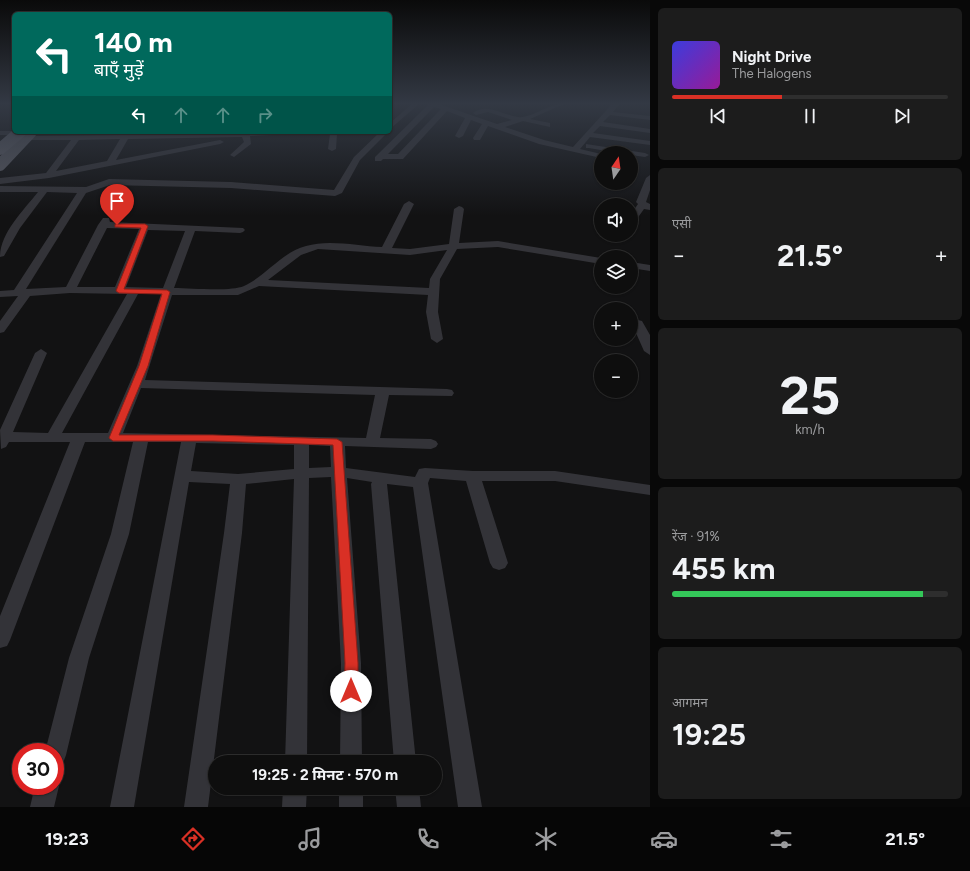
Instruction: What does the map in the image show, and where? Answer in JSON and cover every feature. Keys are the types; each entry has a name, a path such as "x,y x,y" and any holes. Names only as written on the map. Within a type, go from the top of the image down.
{"highway":[{"path":"0,149 8,141"},
{"path":"0,165 23,141"}],"street":[{"path":"50,175 74,141"},
{"path":"110,163 124,141"},
{"path":"160,154 167,141"},
{"path":"0,181 50,175 227,141"},
{"path":"234,155 248,141"},
{"path":"332,149 333,141"},
{"path":"0,190 82,190 94,189 101,183 109,182 231,185 335,193 339,191 359,156 375,141"},
{"path":"395,141 379,158 400,157 415,141"},
{"path":"585,141 594,149"},
{"path":"588,141 648,152"},
{"path":"599,141 650,143"},
{"path":"638,162 650,164"},
{"path":"638,213 646,206 641,202 650,178"},
{"path":"0,254 16,227 44,190"},
{"path":"0,329 82,190"},
{"path":"385,251 409,204"},
{"path":"437,339 432,312 435,279 454,246 459,209"},
{"path":"70,290 104,223 240,230"},
{"path":"119,291 145,226"},
{"path":"113,438 137,384 167,292 190,231"},
{"path":"0,294 70,290 238,292 257,283 303,250 311,246 417,252 454,246 502,245 594,260"},
{"path":"638,266 650,268"},
{"path":"257,283 434,292"},
{"path":"52,438 134,291"},
{"path":"638,324 646,339 650,351"},
{"path":"41,353 2,440 52,438 190,438 302,442 432,444"},
{"path":"137,384 447,393"},
{"path":"372,443 383,391"},
{"path":"0,640 79,438"},
{"path":"58,743 79,658 120,534 140,438"},
{"path":"122,807 190,438"},
{"path":"296,755 300,617 302,442"},
{"path":"337,442 351,663 351,755"},
{"path":"182,476 238,479 302,473 339,472 420,483"},
{"path":"470,807 420,483 425,473 472,476 555,476 650,490"},
{"path":"472,476 499,563"},
{"path":"196,807 232,540 238,479"},
{"path":"379,484 404,755"},
{"path":"42,807 45,795"},
{"path":"294,807 295,795"},
{"path":"351,795 351,807"},
{"path":"408,795 409,807"}],"route":[{"path":"117,225 145,226 141,231 119,291 167,292 144,366 113,438 213,438 337,442 351,663 351,691"}]}
